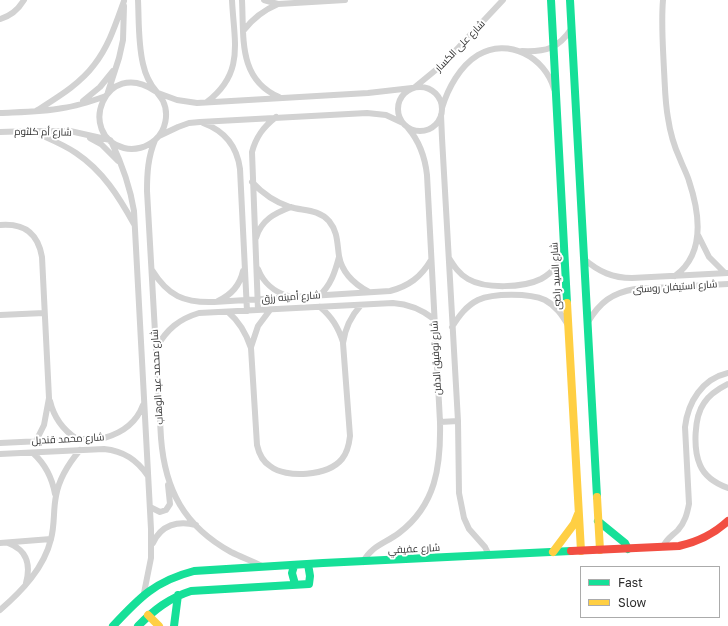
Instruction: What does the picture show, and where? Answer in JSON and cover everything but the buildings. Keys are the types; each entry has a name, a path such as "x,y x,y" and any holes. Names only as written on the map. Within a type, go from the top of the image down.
{"street":[{"path":"0,19 13,13 24,0"},
{"path":"107,94 116,86 126,82 136,82 146,85 156,92 187,102 368,93 426,88 437,95 441,101 442,115 434,126 428,130 422,131 415,131 408,128 386,115 367,113 200,122 178,127 156,139 147,146 138,149 124,148 110,141 100,123 99,114 101,104 107,94 117,65 123,40 124,0"},
{"path":"36,111 71,87 94,66 109,39 124,0"},
{"path":"138,0 143,63 147,77 163,101 166,115 163,129 156,139"},
{"path":"207,102 217,95 225,86 234,64 235,53 232,0"},
{"path":"242,0 248,67 254,78 261,86 280,98"},
{"path":"264,0 278,4 346,0"},
{"name":"شارع على الكسار","path":"413,88 444,64 503,0"},
{"name":"شارع السيد راضى","path":"551,0 581,551"},
{"path":"570,0 600,550"},
{"path":"663,0 662,34 667,117 674,146 692,191 698,234 695,251 692,258 675,276"},
{"path":"244,30 250,21 259,14 278,4"},
{"path":"518,50 539,51 554,47 561,42 572,28"},
{"name":"شارع على الكسار","path":"442,108 447,93 455,80 475,58 494,49 518,50 530,56 547,73 553,84 556,96"},
{"path":"78,105 100,87 117,65"},
{"path":"403,124 398,111 399,104 406,92 413,88"},
{"name":"شارع أم كلثوم","path":"0,113 50,110 78,105 107,94"},
{"name":"شارع توفيق الدقن","path":"442,115 448,257 458,421 460,506 469,529 485,547 489,555"},
{"path":"258,310 252,152 254,142 260,132 276,117"},
{"path":"200,122 210,126 224,135 234,148 239,158 247,311"},
{"name":"شارع توفيق الدقن","path":"363,562 372,550 398,534 409,524 427,500 437,472 440,422 426,165 420,145 408,128"},
{"path":"32,131 75,152 100,173 121,200 135,226"},
{"name":"شارع أم كلثوم","path":"0,132 70,131 110,141"},
{"path":"81,134 101,144 124,169"},
{"name":"شارع محمد عبد الوهاب","path":"156,139 149,158 147,178 162,455 167,477 175,498 182,510 196,525 220,546 263,566"},
{"name":"شارع محمد عبد الوهاب","path":"110,141 124,169 132,197 135,226 151,546 149,570 144,593"},
{"path":"252,182 259,190 268,196 291,207 320,214 329,221 335,231 339,257 346,273 352,282 370,292"},
{"path":"255,242 258,232 271,216 291,207"},
{"path":"0,224 14,225 22,228 30,233 40,248 42,257 49,398 54,415 64,429 77,439"},
{"path":"698,234 708,257 726,273"},
{"path":"448,257 453,266 468,279 482,284 509,286 530,283 549,274 559,262 564,247"},
{"path":"319,296 325,290 333,277 339,257"},
{"name":"شارع استيفان روستى","path":"584,259 601,272 622,278 726,273"},
{"name":"شارع أمينه رزق","path":"152,269 159,281 179,298 192,302 214,302 390,291 410,284 426,269 431,260"},
{"path":"214,302 224,298 236,288 243,274 245,264"},
{"path":"256,264 263,278 274,290 284,295 294,297"},
{"name":"شارع استيفان روستى","path":"588,322 602,303 623,291 728,284"},
{"path":"452,326 464,310 479,300 507,295 534,297 544,300 558,311 569,325"},
{"name":"شارع أمينه رزق","path":"156,348 169,329 188,316 200,313 393,303 415,307 434,318"},
{"path":"343,343 347,326 361,305"},
{"path":"228,312 243,328 248,337 251,348 257,446 259,453 263,460 275,470 283,472 306,473 329,469 336,465 346,452 350,436 343,343 335,323 327,312 320,307"},
{"path":"251,348 258,326 270,310"},
{"path":"0,315 44,313"},
{"path":"663,547 667,540 684,522 689,504 685,427 691,404 705,385 714,378 728,373"},
{"path":"728,384 711,394 704,402 699,411 696,438 697,454 700,465 705,474 712,480 728,488"},
{"path":"36,441 44,425 49,398"},
{"name":"شارع محمد قنديل","path":"0,443 104,438 115,435 125,430 133,422 140,413 144,402"},
{"path":"440,422 458,421"},
{"name":"شارع محمد قنديل","path":"0,454 104,449 115,450 134,460 148,477"},
{"path":"0,610 26,585 39,568 51,539 56,496 63,474 80,450"},
{"path":"33,452 45,466 50,475 56,496"},
{"path":"150,506 160,512 169,508 170,504 167,477"},
{"path":"553,552 574,524 579,512"},
{"path":"598,521 625,544 628,549"},
{"name":"شارع عفيفي","path":"113,626 144,593 167,578 208,569 679,546 699,541 717,531 728,521"},
{"path":"151,546 155,537 161,530 169,526 178,523 196,525"},
{"path":"0,543 51,539"},
{"path":"8,543 15,545 25,556 29,570 26,585"},
{"path":"138,626 164,601 178,594 191,591 309,584 310,572 308,564"},
{"path":"294,566 292,573 295,584"},
{"path":"174,626 178,594"},
{"path":"148,615 159,626"}],"traffic: fast":[{"path":"551,0 567,303"},
{"path":"570,0 597,497"},
{"path":"598,521 625,543 628,549"},
{"path":"113,626 131,607 158,585 180,575 194,571 571,551"},
{"path":"138,626 162,605 191,591 309,584 310,576 308,564"},
{"path":"294,566 292,573 295,584"},
{"path":"174,626 178,595"}],"traffic: slow":[{"path":"567,303 581,551"},
{"path":"597,497 600,550"},
{"path":"553,552 574,524 578,514"},
{"path":"148,615 159,626"}],"traffic: jam":[{"path":"571,551 679,546 705,537 728,521"}]}
